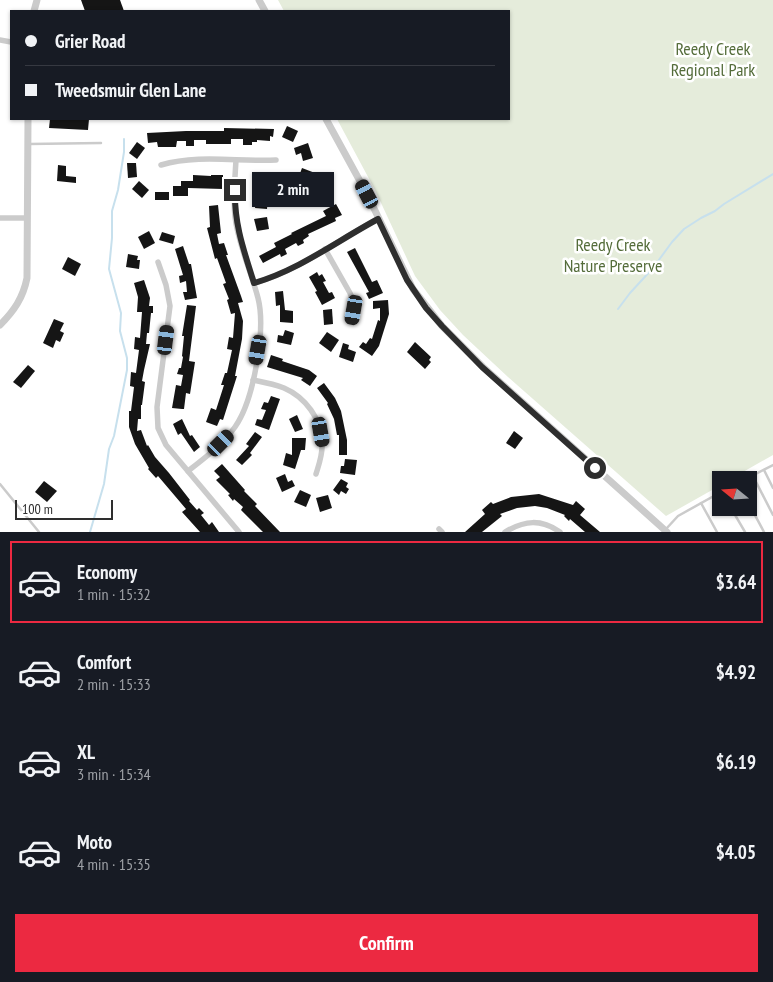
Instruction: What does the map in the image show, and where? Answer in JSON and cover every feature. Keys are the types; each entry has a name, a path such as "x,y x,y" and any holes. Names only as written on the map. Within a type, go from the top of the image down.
{"street":[{"path":"0,325 18,304 25,285 28,260 28,120"},
{"path":"327,120 378,219 407,280 426,308 482,367 666,531"},
{"path":"161,165 176,161 206,159 276,160"},
{"path":"188,471 221,443 236,426 245,408 253,380 261,336 262,319 235,217 236,160"},
{"path":"0,218 27,218"},
{"path":"254,283 297,267 378,219"},
{"path":"325,249 350,293 354,304 352,321"},
{"path":"158,262 166,285 170,306 157,407 158,428 166,445 239,532"},
{"path":"253,380 282,387 304,401 311,410 317,421 322,443 316,474"},
{"path":"505,532 527,522 544,524 560,532"}],"lane":[{"path":"28,144 101,143"},
{"path":"758,473 773,465"},
{"path":"764,470 773,488"},
{"path":"0,484 39,532"},
{"path":"758,486 773,515"},
{"path":"666,531 678,516 712,497"},
{"path":"702,503 717,532"},
{"path":"736,516 745,532"},
{"path":"755,516 764,532"}],"green space":[{"name":"Reedy Creek Nature Preserve","path":"278,0 773,0 773,455 745,471 712,471 712,490 666,516 508,377 463,335 440,310 415,276 375,190 338,120 510,120 510,10 283,10"}],"building":[{"path":"81,0 120,0 124,10 85,10"},
{"path":"50,120 89,120 88,130 49,128"},
{"path":"287,126 298,131 293,142 282,137"},
{"path":"224,128 274,129 273,137 270,136 270,141 257,140 257,142 252,142 252,145 243,145 243,139 231,139 231,144 206,144 206,140 194,140 194,146 186,146 186,141 177,141 176,147 158,147 157,142 148,143 147,133 224,131"},
{"path":"137,142 145,148 137,159 129,153"},
{"path":"308,143 313,158 303,161 301,153 296,155 294,148"},
{"path":"127,163 136,163 137,177 128,178"},
{"path":"58,165 66,166 66,176 76,177 76,183 57,181"},
{"path":"302,168 315,173 310,184 298,179"},
{"path":"193,175 223,175 223,189 188,188 188,196 173,196 173,186 181,186 181,181 193,181"},
{"path":"254,175 263,175 263,195 268,195 267,209 255,208 256,201 252,200 252,194 254,194"},
{"path":"139,181 149,190 142,198 132,189"},
{"path":"294,182 300,195 287,202 283,193 290,190 288,185"},
{"path":"155,192 169,192 169,200 155,200"},
{"path":"336,204 342,215 335,218 336,221 308,234 309,236 303,240 304,243 298,246 296,243 285,249 287,254 281,257 280,254 263,263 259,256 276,247 274,243 326,216 323,211"},
{"path":"218,205 221,233 217,234 219,244 224,243 228,255 226,255 243,302 238,303 243,321 242,339 235,376 237,376 223,420 220,419 217,426 206,422 211,408 216,410 224,385 221,385 225,373 227,373 232,350 227,349 229,337 233,338 235,313 231,314 227,300 229,299 223,284 226,283 217,258 215,259 207,228 210,227 209,206"},
{"path":"267,217 269,229 257,231 254,219"},
{"path":"149,231 155,243 144,249 138,237"},
{"path":"162,232 175,236 173,244 159,240"},
{"path":"183,246 189,264 191,264 197,298 185,300 183,292 187,292 186,281 180,283 179,276 183,275 175,249"},
{"path":"355,248 372,282 377,280 383,293 369,299 366,293 369,292 347,252"},
{"path":"128,254 138,256 137,260 140,260 139,269 126,267"},
{"path":"68,257 81,264 75,276 62,269"},
{"path":"317,272 319,276 322,274 326,281 323,282 329,293 332,292 335,298 322,305 309,277"},
{"path":"144,280 150,298 149,306 153,306 153,313 151,313 149,333 147,333 146,344 150,344 142,381 145,382 141,405 141,419 138,419 137,431 141,430 147,446 189,501 197,510 199,508 204,513 201,515 209,525 212,522 219,532 200,532 182,512 186,509 158,476 156,478 148,469 135,444 129,427 129,411 131,411 134,387 130,386 131,372 136,373 139,350 134,349 135,337 140,338 142,312 137,312 138,297 134,283"},
{"path":"283,291 285,310 293,311 293,323 280,322 280,305 276,306 275,292"},
{"path":"388,300 389,314 379,346 372,356 359,347 363,342 366,344 370,338 372,339 378,320 380,321 380,308 373,309 373,301"},
{"path":"187,305 196,306 189,361 195,362 190,394 186,393 184,409 182,409 172,408 176,385 181,386 183,375 177,374 179,368 181,368 183,357 184,336 182,336"},
{"path":"332,309 333,324 324,325 323,310"},
{"path":"54,319 64,323 60,331 64,333 60,342 56,340 53,348 43,343"},
{"path":"285,330 294,333 291,345 277,342 278,335 283,336"},
{"path":"327,332 339,340 331,352 319,343"},
{"path":"415,342 431,357 429,360 431,362 425,369 407,352"},
{"path":"343,343 349,345 348,349 356,352 353,362 339,357"},
{"path":"271,355 283,359 282,361 309,370 317,376 310,386 301,380 303,378 267,367"},
{"path":"28,365 35,371 21,388 13,382"},
{"path":"324,383 335,398 341,411 347,440 347,455 339,455 339,435 337,435 334,419 328,403 317,388"},
{"path":"271,396 280,399 269,430 255,425 257,419 262,420 266,410 261,409 264,402 268,403"},
{"path":"297,415 303,429 295,432 289,419"},
{"path":"182,419 190,436 192,435 200,447 194,452 181,433 178,435 173,424"},
{"path":"514,431 523,438 515,449 506,443"},
{"path":"255,432 262,437 250,453 252,455 242,465 236,460 249,446 246,444"},
{"path":"292,438 306,438 305,450 301,450 295,469 283,465 286,453 292,455"},
{"path":"345,459 357,460 355,475 340,473"},
{"path":"222,464 257,504 255,506 280,532 263,532 241,510 243,507 234,499 233,501 228,495 230,494 216,480 220,477 214,471"},
{"path":"285,474 288,482 292,480 295,486 282,492 276,478"},
{"path":"341,479 348,483 346,487 349,489 346,494 341,491 339,495 333,490"},
{"path":"44,481 57,491 47,502 35,492"},
{"path":"300,490 311,495 306,507 294,502"},
{"path":"539,494 573,505 576,501 585,509 580,515 600,532 585,532 570,519 569,521 565,515 547,508 535,506 517,508 500,514 502,516 482,532 465,532 485,514 482,510 491,502 493,504 511,497"},
{"path":"328,495 332,508 320,512 316,498"}],"waterway":[{"path":"90,532 104,484 109,449 114,436 127,370 127,358 120,331 121,313 109,269 112,211 118,190 124,152 124,139"},
{"path":"618,309 684,229 773,174"}],"route":[{"path":"235,190 234,205 237,228 254,283 297,267 349,234 378,219 407,280 426,308 456,342 482,367 595,468"}],"park label":[{"name":"Reedy Creek Regional Park","path":"713,58"}]}
